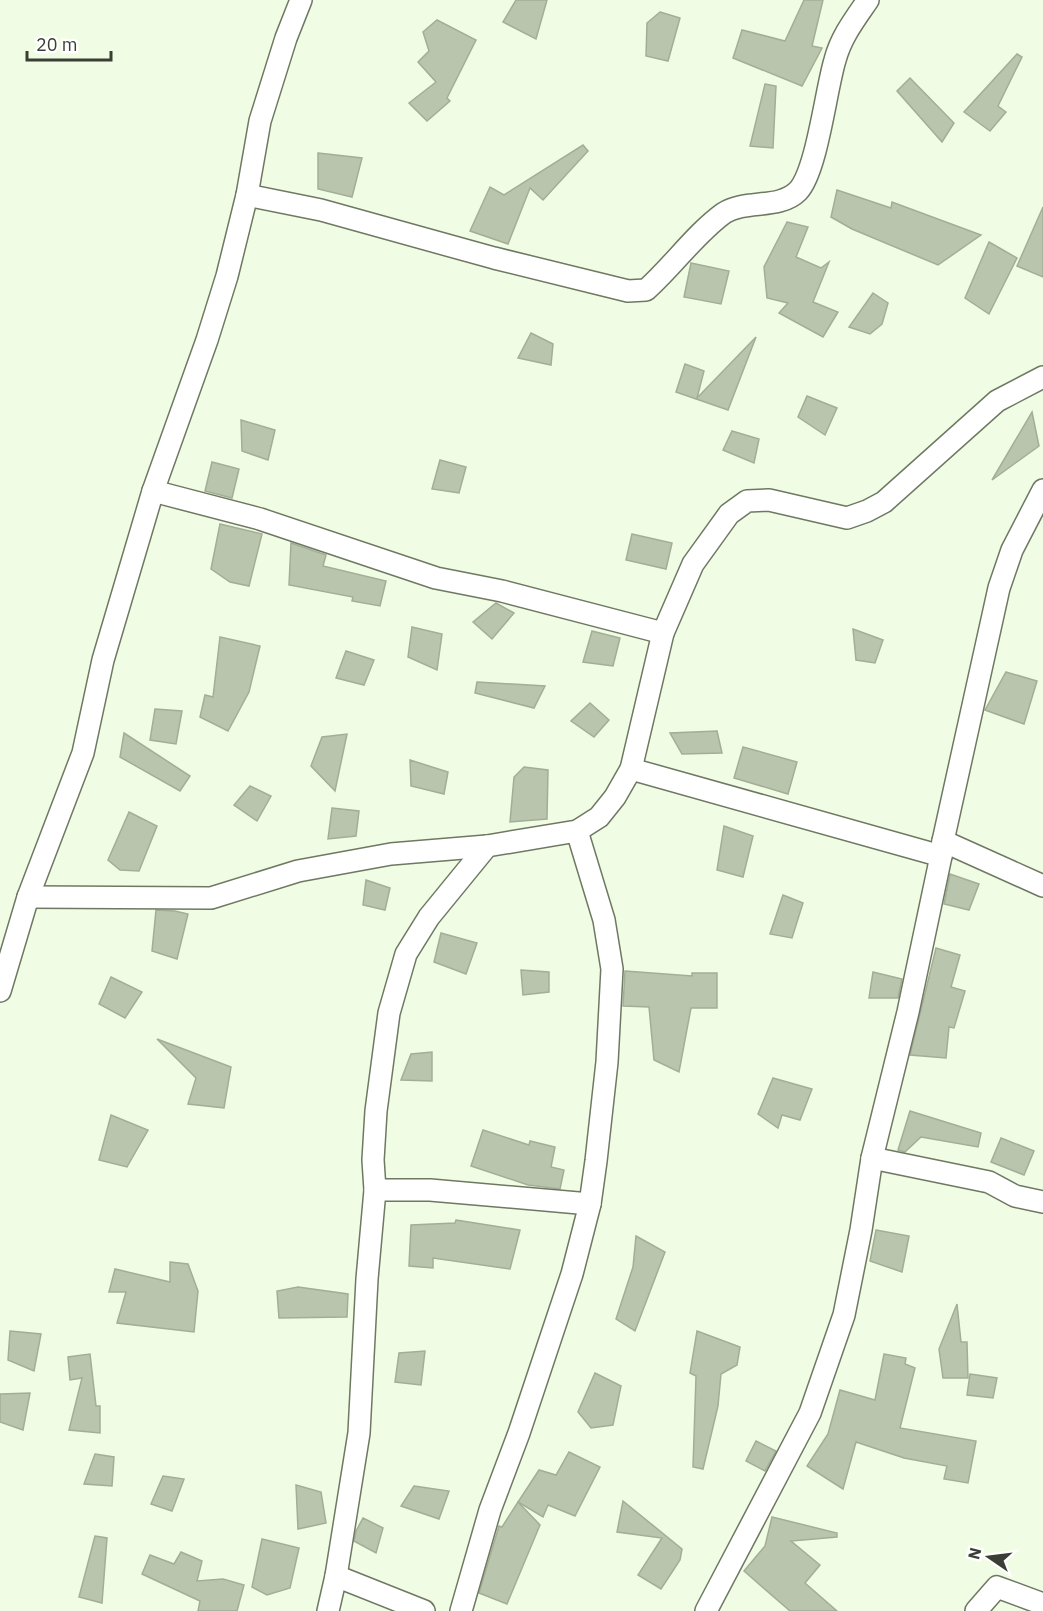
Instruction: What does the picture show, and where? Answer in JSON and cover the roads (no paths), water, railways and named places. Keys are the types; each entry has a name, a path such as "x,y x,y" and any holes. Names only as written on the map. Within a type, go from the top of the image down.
{"street":[{"path":"0,991 28,897 83,753 103,660 153,491 207,340 247,195 260,121 286,38 301,0"},
{"path":"247,195 321,210 494,258 628,291 646,290 708,227 726,212 785,199 798,190 810,169 835,58 847,31 868,0"},
{"path":"28,897 211,898 298,871 391,854 487,846 577,831 599,817 615,797 631,769 663,633 693,564 729,514 747,501 769,500 847,518 867,512 884,502 997,401 1043,377"},
{"path":"706,1611 810,1413 844,1316 872,1158 908,1012 999,588 1012,550 1043,490"},
{"path":"153,491 260,519 436,578 502,591 663,633"},
{"path":"631,769 942,849 1043,886"},
{"path":"461,1611 490,1510 519,1433 572,1274 590,1204 607,1062 612,969 604,920 577,831"},
{"path":"328,1611 336,1576 359,1433 367,1279 375,1190 374,1160 379,1089 389,1013 406,954 429,917 487,846"},
{"path":"872,1158 989,1182 1015,1196 1043,1202"},
{"path":"375,1190 430,1190 590,1204"},
{"path":"336,1576 424,1611"},
{"path":"976,1611 997,1587 1043,1604"}]}
